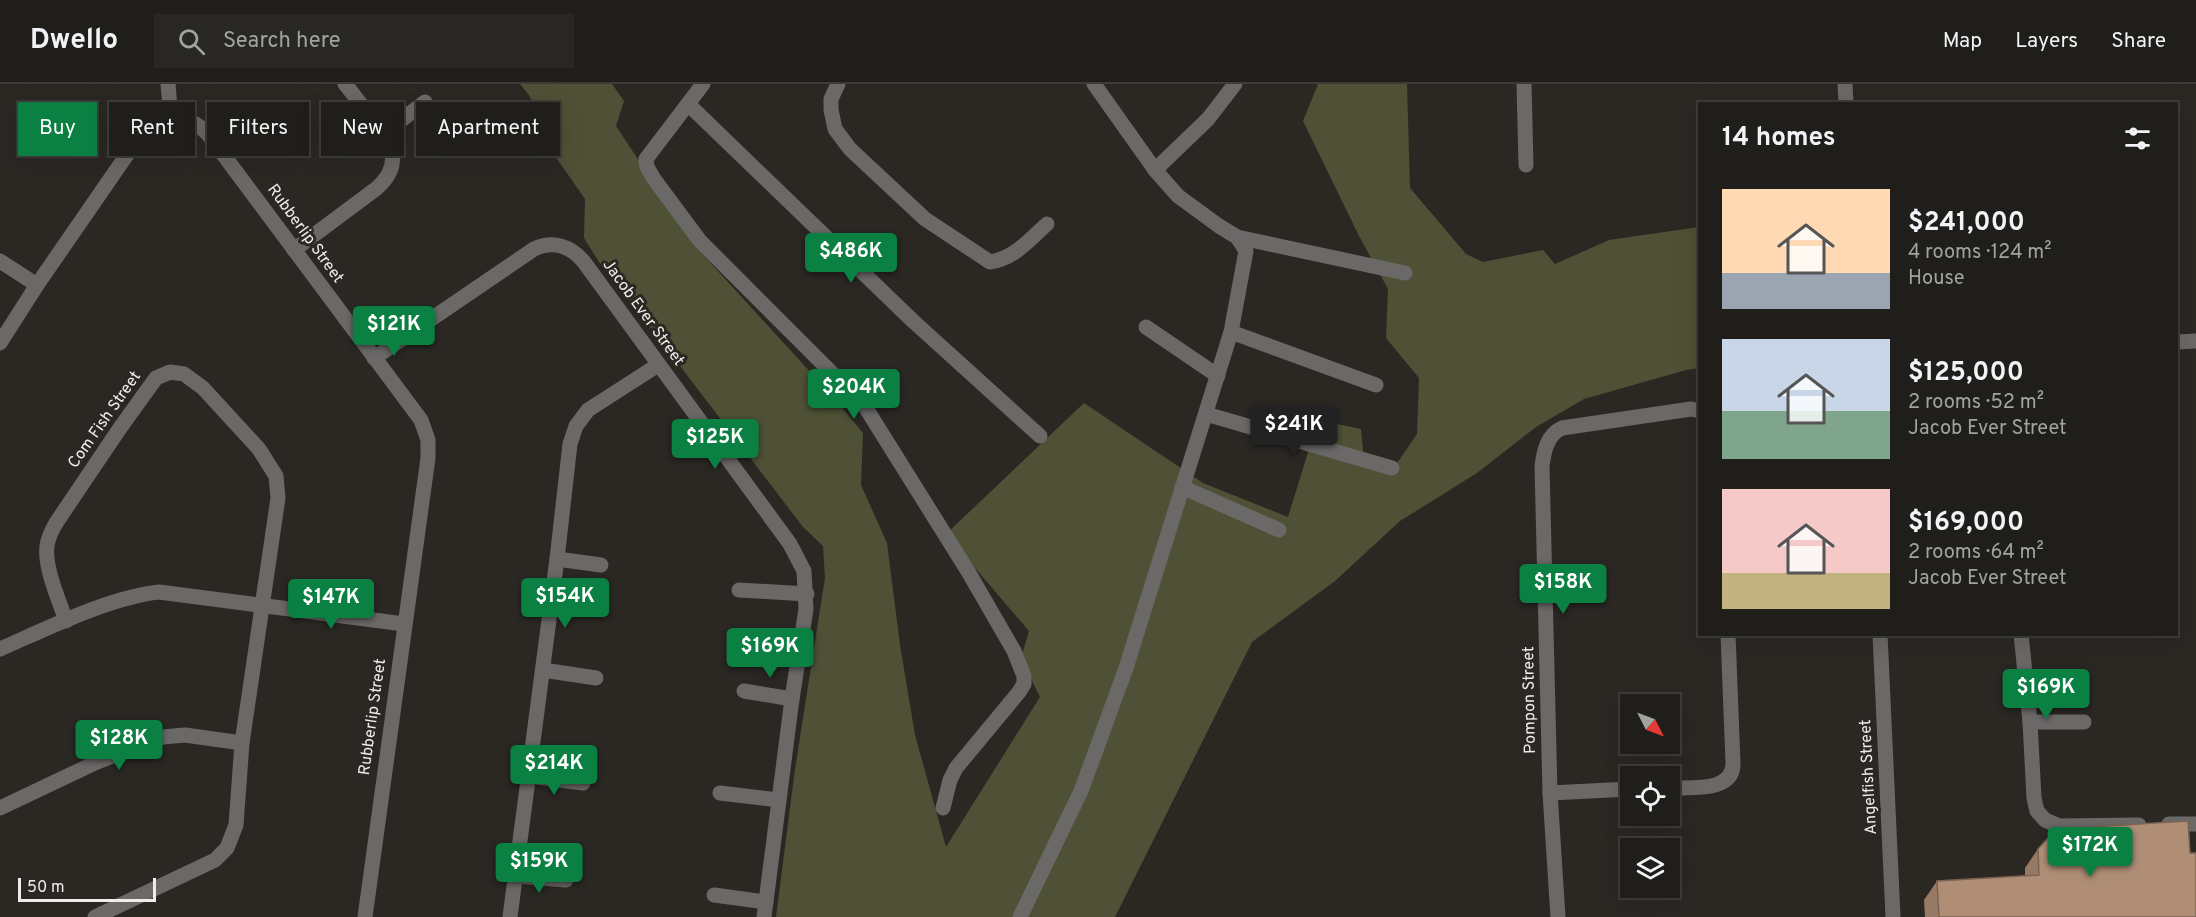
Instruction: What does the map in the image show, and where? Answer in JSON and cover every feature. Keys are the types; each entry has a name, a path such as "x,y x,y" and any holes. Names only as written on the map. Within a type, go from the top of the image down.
{"street":[{"path":"168,84 170,102"},
{"path":"345,84 359,102"},
{"path":"703,84 646,159 647,167 700,241 864,405 969,573 1014,651 1024,676 1024,684 1019,692 956,768 950,780 943,808"},
{"path":"838,84 831,99 835,129 850,149 925,219 990,262 1002,261 1011,256 1047,224"},
{"path":"1094,84 1155,170 1178,196 1237,237 1405,273"},
{"path":"1155,170 1208,119 1235,84"},
{"path":"1524,84 1526,165"},
{"path":"1845,84 1846,102"},
{"path":"688,104 912,321 1040,436"},
{"path":"404,118 416,109"},
{"name":"Rubberlip Street","path":"195,123 208,135 421,420 428,440 428,459 365,917"},
{"path":"0,343 126,156"},
{"path":"294,250 384,182 393,167 393,156"},
{"path":"1020,917 1081,791 1126,668 1231,333 1246,250 1237,237"},
{"name":"Jacob Ever Street","path":"374,358 534,249 549,244 564,246 579,257 790,544 804,571 807,594 805,625 792,699 765,910 714,895"},
{"path":"0,261 37,285"},
{"path":"1146,327 1218,376"},
{"path":"1231,333 1376,385"},
{"path":"2178,342 2196,341"},
{"path":"510,917 570,444 576,426 588,410 658,365"},
{"name":"Com Fish Street","path":"66,621 48,561 49,537 56,523 156,378 170,372 184,374 203,388 259,448 276,476 278,498 242,743 236,825 227,848 215,860 95,917"},
{"name":"Pompon Street","path":"1558,917 1551,793 1542,466 1545,449 1552,436 1562,428 1691,409 1698,411"},
{"path":"1206,414 1392,468"},
{"path":"1182,487 1279,530"},
{"path":"557,559 601,565"},
{"path":"739,590 807,594"},
{"path":"0,649 125,599 159,592 404,624"},
{"path":"1680,787 1725,782 1732,774 1734,763 1728,636"},
{"name":"Angelfish Street","path":"1880,636 1893,917"},
{"path":"2021,636 2030,722 2034,798 2037,811 2045,820 2059,826 2196,824"},
{"path":"543,670 596,678"},
{"path":"744,691 792,699"},
{"path":"2030,722 2084,722"},
{"path":"0,808 97,762 163,737 185,735 242,743"},
{"path":"529,776 584,783"},
{"path":"1551,793 1620,790"},
{"path":"720,793 779,800"},
{"path":"516,876 566,880"}],"green space":[{"path":"520,84 612,84 624,101 616,126 696,247 834,398 863,433 861,485 887,543 900,645 915,735 946,847 1040,697 1021,658 1029,631 946,534 1084,403 1203,483 1288,517 1318,420 1361,429 1364,461 1395,466 1417,434 1419,378 1386,338 1388,289 1359,236 1303,121 1318,84 1407,84 1410,188 1466,254 1483,262 1543,250 1555,264 1609,240 1698,227 1698,368 1584,399 1536,427 1477,473 1400,521 1335,581 1252,642 1115,917 776,917 795,769 825,578 823,546 803,527 599,262 584,238 585,199 555,156 560,156 560,102 532,102"}],"building":[{"path":"2188,821 2190,853 2196,853 2196,917 1939,917 1937,881 2039,875 2038,849 2056,829"}]}
